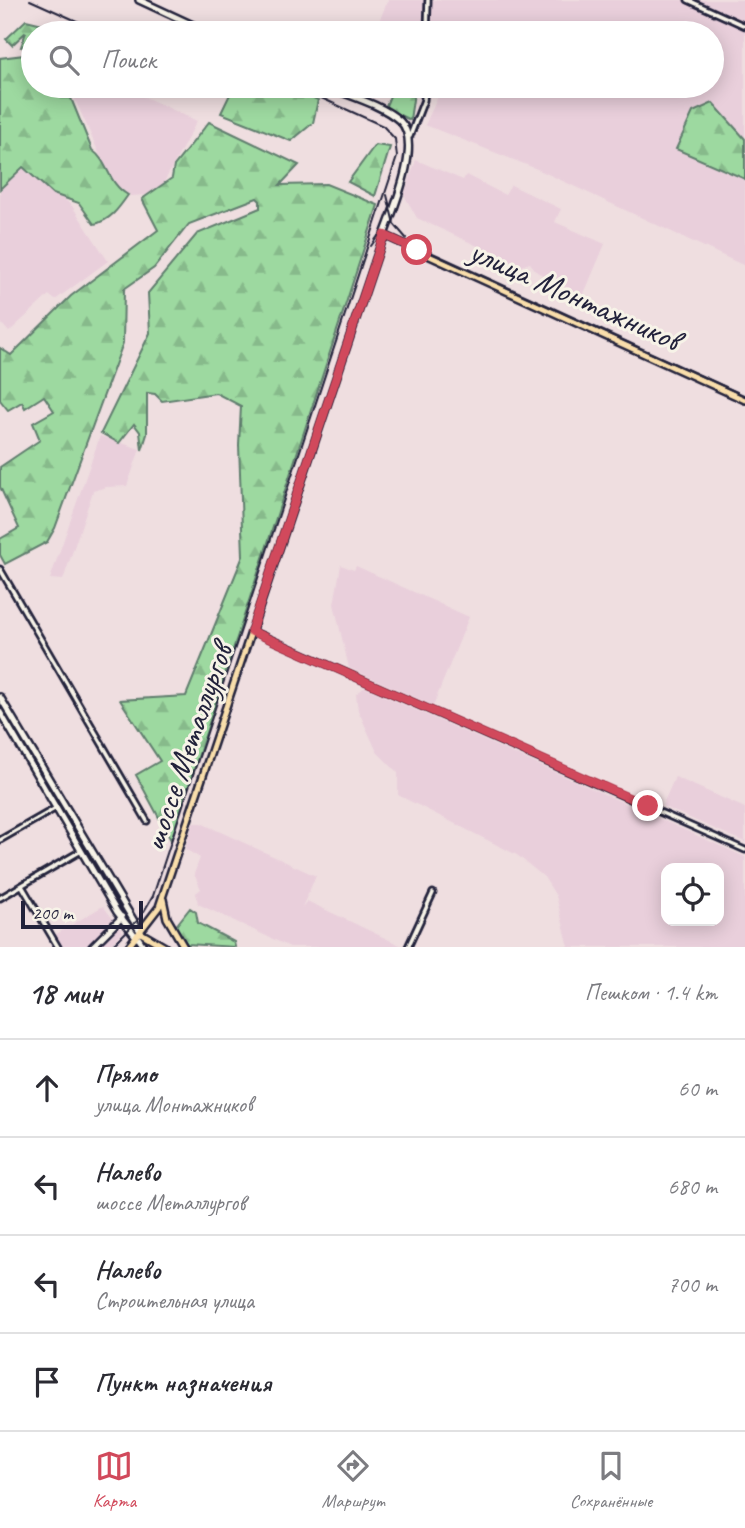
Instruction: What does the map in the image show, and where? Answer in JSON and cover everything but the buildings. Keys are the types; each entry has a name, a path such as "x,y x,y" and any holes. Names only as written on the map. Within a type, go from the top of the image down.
{"main road":[{"path":"139,0 184,21"},
{"path":"351,98 398,120 410,136"},
{"name":"шоссе Металлургов","path":"128,947 139,937 155,914 163,894 384,235 409,157 410,136"},
{"name":"улица Монтажников","path":"384,235 745,400"},
{"path":"0,698 2,710 121,918 139,937 161,946"},
{"path":"2,710 88,847 144,947"},
{"path":"81,851 88,847"},
{"path":"163,894 166,914 184,947"},
{"path":"92,947 127,914"}],"street":[{"path":"427,21 428,0"},
{"path":"688,0 745,26"},
{"path":"410,136 424,98"},
{"path":"0,569 146,821"},
{"path":"251,631 745,850"},
{"path":"0,840 56,808"},
{"path":"0,898 81,851"},
{"path":"22,885 58,947"},
{"path":"408,947 433,893"}],"shaded area":[{"path":"388,0 745,0 745,266 537,169 425,125 437,98 724,98 724,21 379,21"},
{"path":"74,98 147,98 197,121 163,184 146,195 131,196 115,189"},
{"path":"19,160 72,206 108,261 55,300 49,295 9,332 0,322 0,191"},
{"path":"416,160 463,180 466,175 505,195 511,185 561,209 555,222 605,244 583,296 537,272 530,263 521,266 417,218 404,195"},
{"path":"100,436 140,449 127,486 93,491 63,580 50,579"},
{"path":"341,565 354,570 356,566 469,617 433,706 349,668 334,604"},
{"path":"365,687 745,857 745,947 569,947 556,896 544,877 517,855 398,795 398,773 377,752 358,710 356,694"},
{"path":"675,777 745,808 745,842 662,806"},
{"path":"193,823 201,823 316,876 302,907 307,901 404,947 290,947 198,904 196,893 201,889 194,874 200,858 185,849"},
{"path":"103,906 123,932 108,947 60,947 53,936"}],"green space":[{"path":"21,25 21,37 12,45 6,39"},
{"path":"21,55 21,98 71,98 92,150 102,160 116,185 128,195 105,220 94,224 79,203 53,194 23,167 0,189 0,58"},
{"path":"228,98 318,100 313,123 291,141 221,113"},
{"path":"389,98 413,98 410,120 385,108"},
{"path":"713,103 745,139 745,179 676,149 693,112"},
{"path":"209,122 299,165 280,185 326,184 378,205 171,840 136,775 160,761 120,700 186,696 243,556 239,445 241,406 216,393 162,401 155,394 147,393 147,434 142,450 140,432 134,424 119,443 101,433 150,333 148,293 197,234 260,208 260,201 257,198 189,224 154,268 124,289 123,343 55,528 47,542 5,564 0,555 0,539 19,528 0,487 0,467 40,440 33,423 54,411 44,396 25,408 22,402 8,410 0,400 0,348 11,355 71,296 158,230 142,199 172,178 174,166"},
{"path":"375,145 390,147 375,196 348,182"},
{"path":"190,908 196,912 198,923 234,942 235,947 187,944 175,927"}],"tram line":[{"path":"30,0 77,21"},
{"path":"111,947 140,918 153,896 397,157 395,139 383,126 321,98"},
{"path":"387,195 394,224 406,238"},
{"path":"371,246 378,236 391,235 745,396"}],"route":[{"path":"417,250 384,235 251,631 648,806"}]}
